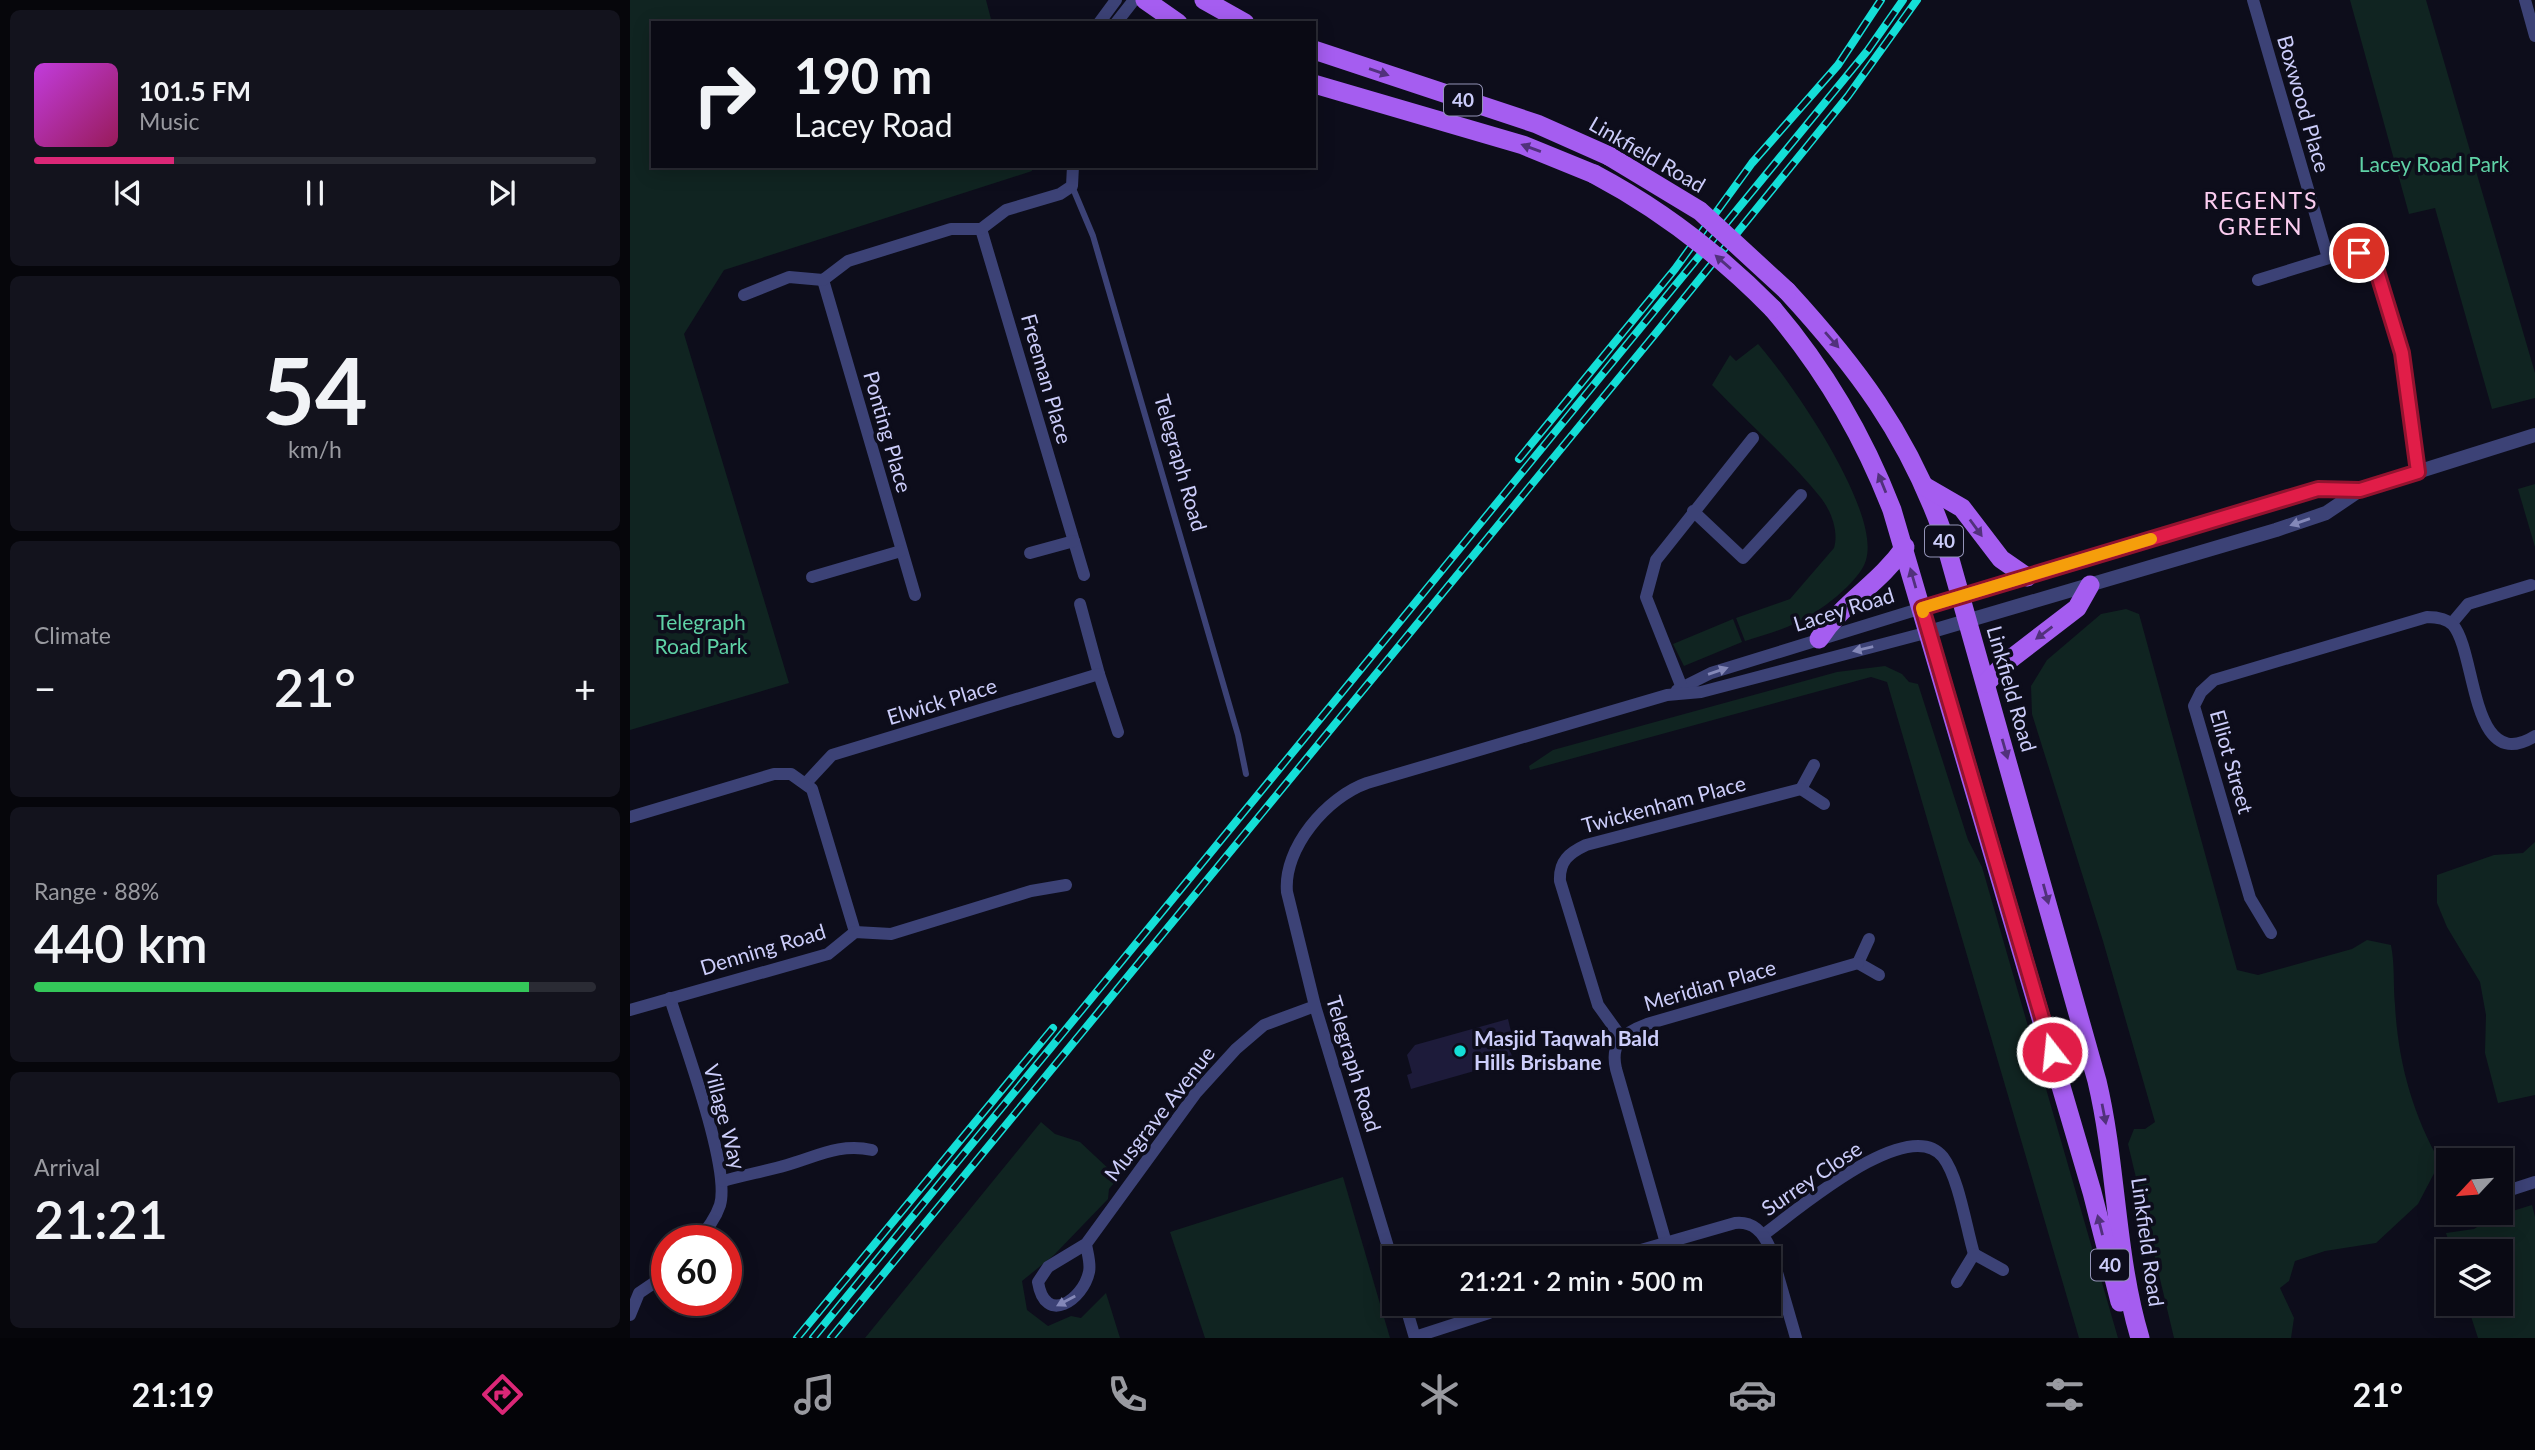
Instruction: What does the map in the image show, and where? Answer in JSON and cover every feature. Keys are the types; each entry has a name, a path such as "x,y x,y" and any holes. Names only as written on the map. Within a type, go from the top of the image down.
{"main road":[{"path":"1145,0 1175,21"},
{"path":"1204,0 1241,21"},
{"name":"Linkfield Road","path":"1316,51 1537,124 1609,156 1700,211 1787,290 1873,393 1899,435 1942,531 1986,683 2100,1093 2111,1148 2126,1275 2140,1338"},
{"name":"Linkfield Road","path":"1316,85 1523,145 1594,174 1677,223 1729,266 1773,309 1814,361 1850,416 1878,474 1905,547 2092,1192 2130,1338"},
{"path":"1924,486 1962,508 2001,559 2027,577"},
{"path":"1819,639 1836,613 1877,582 1905,547"},
{"path":"1986,683 2008,660 2077,608 2090,585"}],"street":[{"path":"1100,21 1116,0"},
{"path":"1118,21 1134,0"},
{"name":"Boxwood Place","path":"2253,0 2328,258"},
{"path":"2525,0 2535,36"},
{"name":"Telegraph Road","path":"1072,186 1073,168"},
{"path":"744,296 789,277 823,280 848,261 951,229 981,229 1006,210 1060,194 1072,186"},
{"name":"Freeman Place","path":"981,229 1084,575"},
{"path":"2258,280 2328,258 2359,253 2376,268 2406,372 2418,472"},
{"name":"Ponting Place","path":"823,280 915,595"},
{"name":"Lacey Road","path":"1683,690 1701,692 1968,622 2326,513 2360,490 2535,435"},
{"path":"1683,690 1646,597 1660,551 1753,438"},
{"name":"Lacey Road","path":"1288,867 1305,837 1334,802 1349,790 1683,690 1711,673 1819,639 2318,489 2360,490"},
{"path":"1693,511 1743,558 1801,495"},
{"path":"1030,553 1074,541"},
{"path":"812,577 901,551"},
{"path":"2531,585 2468,604 2452,623 2459,637 2485,726 2495,738 2508,744 2526,742 2535,736"},
{"path":"1080,604 1118,732"},
{"name":"Elliot Street","path":"2271,933 2249,898 2194,706 2200,692 2214,680 2427,617 2452,623"},
{"name":"Elwick Place","path":"806,783 832,755 1099,674"},
{"path":"1814,765 1801,789 1824,804"},
{"path":"630,817 774,774 791,774 806,783 815,796 855,932"},
{"name":"Twickenham Place","path":"1621,1037 1598,1005 1560,881 1560,872 1566,858 1586,845 1801,789"},
{"name":"Telegraph Road","path":"1288,867 1286,879 1289,903 1315,1006 1388,1246"},
{"name":"Denning Road","path":"630,1010 828,954 855,932 891,934 1031,891 1066,885"},
{"path":"1869,939 1858,963 1879,975"},
{"name":"Meridian Place","path":"1621,1037 1647,1024 1858,963"},
{"name":"Village Way","path":"670,998 717,1150 723,1181 716,1214 708,1225"},
{"name":"Musgrave Avenue","path":"1086,1244 1090,1269 1082,1291 1064,1304 1054,1307 1047,1304 1040,1297 1038,1282 1048,1267 1086,1244 1196,1093 1236,1049 1264,1025 1315,1006"},
{"path":"1621,1037 1614,1050 1616,1069 1666,1243"},
{"name":"Surrey Close","path":"1763,1235 1861,1164 1903,1148 1921,1145 1936,1151 1947,1166 1974,1254"},
{"path":"723,1181 788,1165 835,1148 852,1146 872,1150"},
{"path":"2513,1189 2535,1182"},
{"path":"1655,1246 1740,1222 1752,1225 1763,1235 1796,1338"},
{"path":"1957,1282 1974,1254 2003,1270"},
{"path":"630,1315 634,1289 651,1281"},
{"path":"1409,1316 1415,1337 1480,1316"}],"lane":[{"name":"Telegraph Road","path":"1072,186 1090,229 1128,351 1238,735 1246,774"}],"green space":[{"name":"Telegraph Road Park","path":"630,0 986,0 991,21 651,21 651,168 1031,168 1032,171 724,270 684,334 789,683 630,730"},
{"name":"Lacey Road Park","path":"2350,0 2426,0 2535,373 2535,398 2492,409 2435,208 2409,214"},
{"path":"1758,344 1791,386 1830,448 1860,511 1867,538 1866,560 1862,569 1837,596 1796,623 1745,641 1736,618 1790,599 1834,548 1835,542 1833,522 1821,498 1712,385 1730,355 1736,361"},
{"path":"2535,484 2535,547 2518,489"},
{"path":"2126,609 2139,614 2237,970 2258,975 2352,949 2367,940 2391,945 2394,997 2403,1066 2414,1106 2436,1154 2436,1170 2418,1204 2376,1243 2325,1251 2295,1261 2289,1281 2280,1288 2294,1318 2291,1338 2174,1338 2128,1144 2134,1129 2145,1129 2155,1122 2103,941 2032,714 2031,686 2047,660 2101,614"},
{"path":"1733,619 1742,642 1684,666 1673,644"},
{"path":"1885,666 1902,674 1909,682 1918,684 1968,840 1982,867 2118,1338 2079,1338 1887,682 1871,677 1530,770 1529,766 1553,750 1837,672"},
{"path":"2535,842 2535,1095 2498,1103 2485,1053 2486,1015 2480,982 2447,927 2437,903 2437,875 2494,855 2523,853"},
{"path":"1041,1122 1055,1134 1080,1142 1111,1171 1110,1178 1115,1182 1109,1189 1108,1199 1054,1255 1022,1281 1027,1310 1048,1326 1071,1316 1081,1318 1106,1293 1120,1338 865,1338"},
{"path":"1343,1177 1390,1338 1205,1338 1170,1232"},
{"path":"2532,1205 2535,1217 2535,1338 2478,1338 2471,1316 2513,1316 2513,1239 2448,1239 2446,1233 2474,1229 2480,1225 2513,1225 2513,1211"}],"building":[{"name":"Masjid Taqwah Bald Hills Brisbane","path":"1508,1019 1513,1040 1508,1042 1513,1060 1411,1089 1407,1075 1412,1073 1407,1055 1415,1045"}],"railway":[{"path":"1519,459 1675,269 1752,163 1838,65 1881,0"},
{"path":"813,1338 1868,50 1903,0"},
{"path":"831,1338 1656,333 1848,96 1917,0"},
{"path":"797,1338 1053,1028"}],"slow traffic":[{"path":"1923,612 1922,608 2151,539"}],"place":[{"name":"Masjid Taqwah Bald Hills Brisbane","path":"1460,1051"}],"district":[{"name":"REGENTS GREEN","path":"2261,214"}],"route":[{"path":"2052,1052 1922,608 2318,489 2360,490 2418,472 2402,353 2376,268 2372,261 2359,253"}]}
